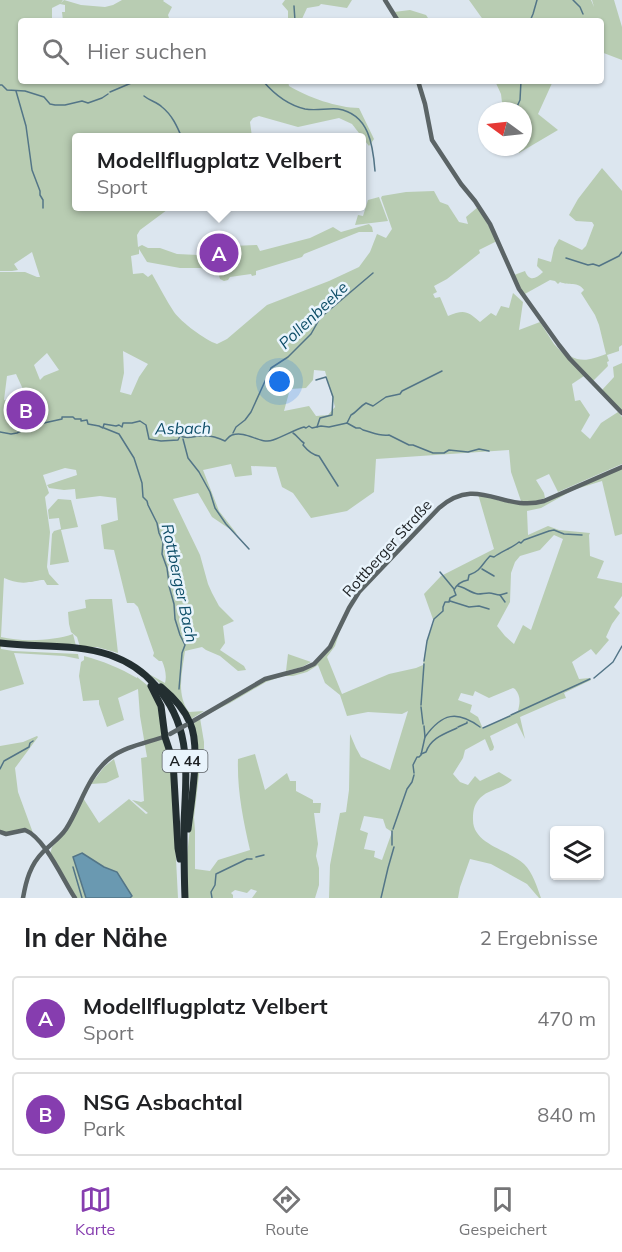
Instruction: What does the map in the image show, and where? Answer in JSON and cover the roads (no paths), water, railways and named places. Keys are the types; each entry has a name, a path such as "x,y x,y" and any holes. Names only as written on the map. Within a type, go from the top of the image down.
{"highway":[{"name":"A 44","path":"0,645 69,648 97,652 128,663 154,683 175,712 181,731 186,774 182,858"},
{"name":"A 44","path":"0,645 108,658 135,672 151,686 165,704 180,747 183,898"},
{"path":"145,675 150,676 176,701 193,732 195,763 193,786 182,858"},
{"path":"151,686 161,706 168,735 182,858"}],"street":[{"path":"385,0 396,18"},
{"path":"419,84 432,140 490,224 519,289 564,352 622,412"},
{"name":"Rottberger Straße","path":"23,898 28,874 39,856 64,832 92,780 105,763 122,751 168,735 265,679 303,669 320,659 330,647 349,608 360,592 439,507 465,494 476,493 514,503 535,503 622,466"},
{"path":"0,832 6,834 21,830 28,831 36,838 75,898"}],"water":[{"path":"82,853 104,867 117,872 132,896 130,898 86,898 73,857"}],"waterway":[{"path":"531,18 537,0"},
{"path":"573,0 583,14"},
{"path":"294,6 295,18"},
{"path":"110,92 129,84"},
{"path":"266,84 293,105 309,110 338,109 357,117 371,141 375,171"},
{"path":"519,102 521,84"},
{"path":"0,85 7,90 25,91 44,97 50,104 55,105 82,101 88,103 108,94"},
{"path":"16,91 26,126 32,170 43,200 43,208"},
{"path":"144,96 160,105 169,114 180,133"},
{"path":"566,258 599,266 619,256 622,252"},
{"name":"Pollenbeeke","path":"233,433 251,412 271,368 288,357 311,334 320,318 373,273"},
{"path":"347,423 351,415 366,403 373,406 386,397 400,394 442,371"},
{"path":"316,380 326,377 333,397 332,415 320,418 317,427"},
{"name":"Pollenbeeke","path":"0,432 17,433 41,421 44,423 62,419 62,417 73,417 81,421 87,420 88,424 103,428 104,424 122,427 123,423 140,421 146,425 149,439 161,441 178,440 180,436 212,437 225,441 231,435 238,434 268,441 304,427 329,427 347,423 376,434 389,435 433,453 444,453 449,450 489,451"},
{"name":"Rottberger Bach","path":"104,428 119,434 134,458 142,483 143,497 157,523 163,542 162,554 167,568 175,619 185,645 182,653 179,689"},
{"path":"293,433 308,450 319,456 338,486"},
{"name":"Asbach","path":"183,439 188,458 210,492 215,508 249,549"},
{"path":"424,661 434,619 443,611 445,602 449,602 450,598 456,595 454,590 457,586 468,580 469,575 479,569 490,556 494,557 519,542 549,531 582,535"},
{"path":"482,569 494,576"},
{"path":"440,572 454,589"},
{"path":"458,586 478,594 500,595 505,602"},
{"path":"500,595 507,593"},
{"path":"450,601 469,607 479,606 489,609"},
{"path":"594,678 613,662 622,646"},
{"path":"421,705 424,664"},
{"path":"511,715 590,679"},
{"path":"421,707 423,724"},
{"path":"483,728 510,716"},
{"path":"425,737 438,723 450,717 464,718 480,727"},
{"path":"458,727 467,722"},
{"path":"414,773 413,765 417,757 421,755 425,737 424,726"},
{"path":"421,754 426,752 438,737 457,728"},
{"path":"0,769 4,761 29,747 33,741"},
{"path":"393,829 414,775"},
{"path":"392,831 392,845"},
{"path":"381,898 394,847"},
{"path":"256,857 264,855"},
{"path":"212,898 211,892 215,885 216,874 247,859 252,859"},
{"path":"73,867 82,898"}],"place":[{"name":"Modellflugplatz Velbert","path":"219,253"},
{"name":"NSG Asbachtal","path":"26,410"}]}
